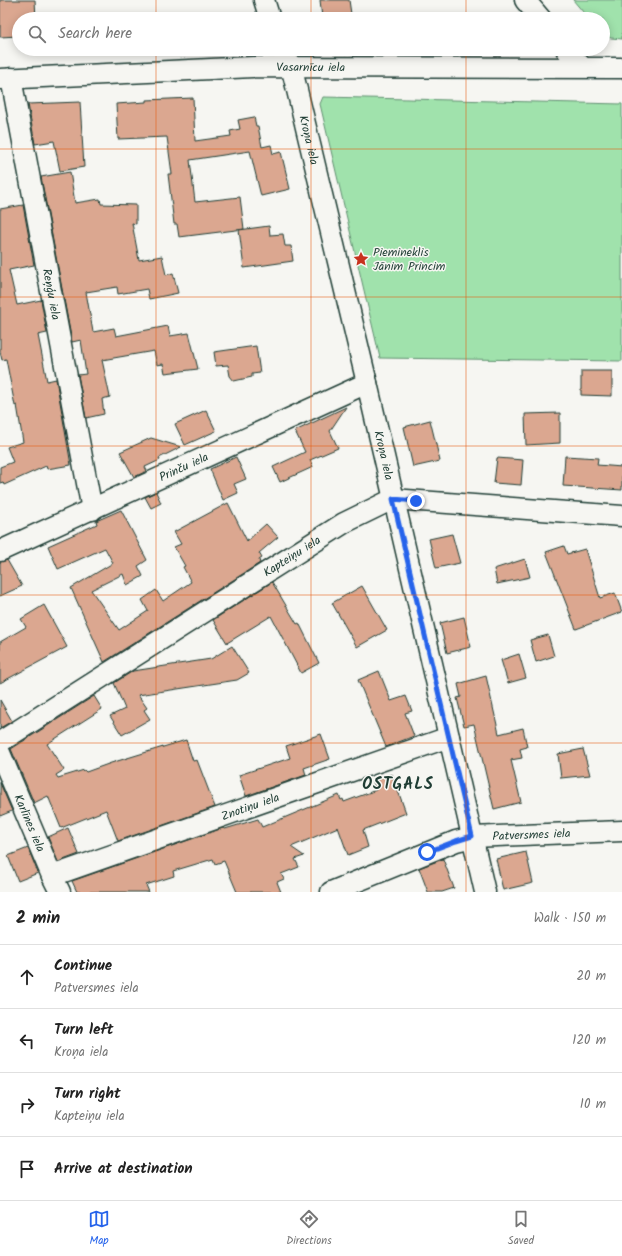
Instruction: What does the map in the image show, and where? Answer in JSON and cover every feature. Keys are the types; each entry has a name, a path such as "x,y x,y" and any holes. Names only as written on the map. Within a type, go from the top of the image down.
{"street":[{"path":"264,0 268,12"},
{"path":"525,0 535,12"},
{"name":"Kroņa iela","path":"285,56 291,66 367,383 485,892"},
{"path":"572,56 582,67"},
{"name":"Vasarnīcu iela","path":"6,78 291,66 622,68"},
{"name":"Reņģu iela","path":"6,78 92,510"},
{"name":"Prinču iela","path":"0,551 367,383"},
{"path":"393,499 622,516"},
{"name":"Kapteiņu iela","path":"0,742 344,523 393,499"},
{"name":"Znotiņu iela","path":"56,884 449,737"},
{"name":"Karlīnes iela","path":"0,753 56,884"},
{"name":"Patversmes iela","path":"331,892 456,841 472,836 622,831"}],"green space":[{"path":"573,0 622,0 622,39 610,38 610,12 583,12"},
{"path":"323,97 622,104 622,361 380,358 320,104"}],"building":[{"path":"0,0 35,0 36,12 12,12 12,36 0,37"},
{"path":"320,0 349,0 351,12 321,12"},
{"path":"193,98 195,141 231,136 230,131 240,129 238,120 254,117 256,126 258,126 262,147 271,145 273,154 281,152 290,189 261,196 250,151 190,160 195,202 240,197 244,229 179,237 177,224 174,224 168,174 172,174 167,137 118,139 116,104 146,102 146,100"},
{"path":"80,102 84,167 60,171 54,141 35,144 28,104"},
{"path":"70,172 75,203 100,199 101,204 136,205 136,224 132,223 139,260 162,256 166,275 173,273 178,293 149,299 147,289 118,294 117,287 86,292 93,332 114,328 116,336 168,326 170,336 189,333 198,369 165,373 163,364 157,365 154,351 102,360 110,397 102,399 104,414 86,418 78,375 86,374 81,340 72,342 41,177"},
{"path":"23,205 34,265 9,270 17,305 41,300 47,333 38,335 47,381 56,379 71,465 47,469 46,466 4,485 3,482 0,483 0,467 13,462 7,447 23,442 17,405 15,406 6,359 2,360 0,352 0,209"},
{"path":"269,226 270,235 283,234 285,246 291,246 293,261 244,268 239,230"},
{"path":"256,346 260,373 252,374 252,377 234,381 230,376 228,365 216,366 214,352"},
{"path":"581,371 612,371 612,396 581,395"},
{"path":"346,407 330,431 338,448 310,460 313,467 280,482 273,467 305,452 295,431"},
{"path":"206,410 216,431 185,445 175,424"},
{"path":"560,413 560,443 526,445 525,414"},
{"path":"430,420 440,461 413,467 404,427"},
{"path":"151,438 181,447 159,458 160,460 145,467 147,471 134,477 120,452"},
{"path":"565,456 598,458 597,465 622,467 622,490 563,486"},
{"path":"236,457 246,479 234,484 238,493 223,500 210,469"},
{"path":"497,458 523,460 521,485 494,483"},
{"path":"156,492 161,503 151,508 145,497"},
{"path":"228,503 247,541 266,524 278,537 259,553 262,558 259,560 260,563 104,662 71,588 113,563 105,548 58,569 48,546 97,524 96,521 121,510 147,560 138,566 143,576 127,585 123,574 91,590 119,630 148,611 142,600 156,590 163,601 191,582 183,567 185,566 174,547 181,544 174,532"},
{"path":"452,534 460,563 436,568 429,539"},
{"path":"564,546 567,554 585,549 600,598 615,593 622,612 576,629 546,552"},
{"path":"525,559 530,577 497,584 494,569"},
{"path":"7,560 22,586 0,596 0,562"},
{"path":"272,582 297,624 299,623 319,663 301,673 271,616 227,643 213,620"},
{"path":"362,586 387,630 357,647 332,603"},
{"path":"44,605 67,647 0,683 0,642 26,627 21,619"},
{"path":"464,617 471,647 447,653 440,623"},
{"path":"548,635 554,656 536,662 530,640"},
{"path":"232,646 249,673 237,680 138,695 147,708 144,710 150,719 122,735 110,716 125,709 114,683 133,671 211,659"},
{"path":"519,654 526,678 508,683 501,660"},
{"path":"379,671 391,701 406,696 412,711 405,713 414,736 386,747 358,680"},
{"path":"486,676 499,734 523,728 527,747 520,749 522,758 511,760 521,802 494,809 474,724 464,726 457,698 461,697 458,684"},
{"path":"94,696 102,709 47,744 64,770 56,775 58,778 84,770 86,772 186,740 193,761 197,760 215,807 118,841 106,810 61,828 48,796 34,803 11,749"},
{"path":"0,700 12,721 0,728"},
{"path":"321,734 330,759 304,768 306,775 246,796 239,775 290,758 286,746"},
{"path":"583,749 590,775 561,778 558,754"},
{"path":"392,774 406,813 363,830 368,847 348,855 338,827 291,847 304,856 295,859 299,867 281,874 284,879 277,882 281,892 237,892 224,861 215,864 213,859 173,871 174,876 146,885 149,892 77,892 72,881 223,828 225,829 258,819 262,827 339,795 341,800 343,799 344,802 376,790 373,781"},
{"path":"0,783 12,811 0,816"},
{"path":"68,828 79,854 58,862 48,837"},
{"path":"28,848 38,873 18,881 8,856"},
{"path":"526,852 533,883 503,890 496,859"},
{"path":"443,859 454,888 442,892 428,892 419,868"}],"place":[{"name":"Piemineklis Jānim Princim","path":"361,259"}],"district":[{"name":"OSTGALS","path":"398,784"}],"route":[{"path":"416,501 393,499 472,836 427,852"}]}
